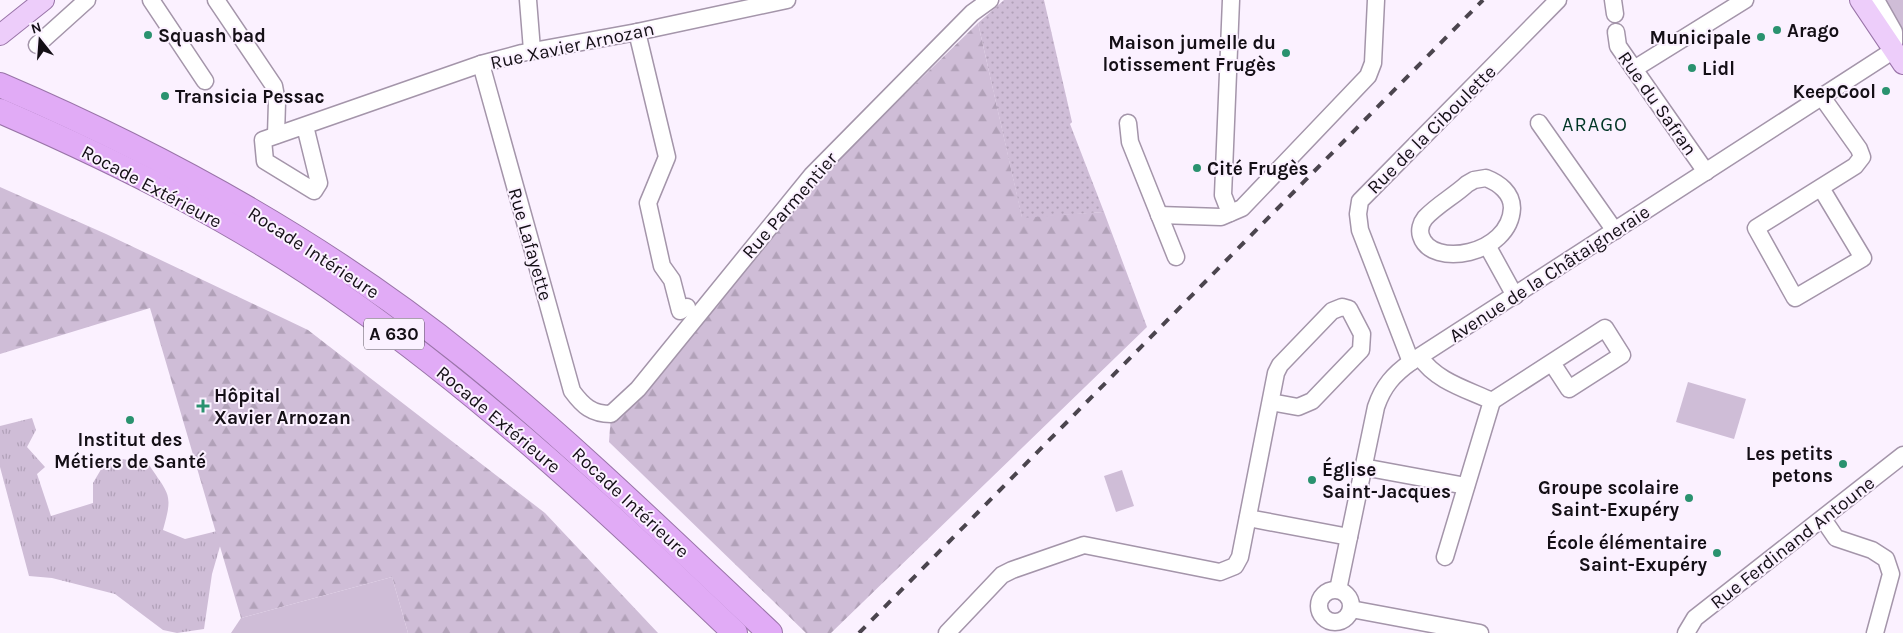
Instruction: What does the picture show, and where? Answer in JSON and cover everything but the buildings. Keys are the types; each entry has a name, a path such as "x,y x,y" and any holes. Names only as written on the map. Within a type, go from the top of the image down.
{"highway":[{"name":"Rocade Intérieure","path":"0,85 146,152 257,213 369,286 468,359 566,442 770,633"},
{"name":"Rocade Extérieure","path":"0,111 151,182 258,242 351,302 450,376 549,459 736,633"}],"main road":[{"path":"0,35 44,0"},
{"path":"1860,0 1898,57"}],"street":[{"path":"37,45 87,0"},
{"path":"151,0 205,81"},
{"path":"216,0 274,86 278,102 276,135 263,140 265,160 314,192 319,183 305,126"},
{"path":"528,0 532,50"},
{"name":"Rue Xavier Arnozan","path":"276,135 481,64 532,50 637,32 788,0"},
{"name":"Rue Parmentier","path":"598,414 611,414 638,389 812,175 972,13 990,0"},
{"path":"1230,213 1222,195 1231,0"},
{"path":"1159,215 1221,217 1242,208 1368,76 1373,63 1376,0"},
{"name":"Rue de la Ciboulette","path":"1415,360 1360,230 1358,214 1360,201 1558,0"},
{"path":"1634,69 1745,0"},
{"path":"1876,0 1894,32 1898,57"},
{"path":"637,32 667,157 648,203 662,266 672,280 680,311 687,307"},
{"name":"Rue du Safran","path":"1616,32 1618,46 1706,172"},
{"name":"Avenue de la Châtaigneraie","path":"1338,590 1363,467 1380,396 1391,378 1415,360 1822,97 1898,57"},
{"name":"Rue Lafayette","path":"481,64 572,391 580,402 598,414"},
{"path":"1821,188 1863,258 1795,298 1756,228 1855,166 1862,157 1859,149 1822,97"},
{"path":"1540,122 1615,231"},
{"path":"1128,123 1130,142 1176,257"},
{"path":"1486,178 1500,185 1509,198 1511,214 1507,229 1488,247 1460,252 1437,252 1430,249 1421,237 1422,224 1426,218 1474,180 1486,178"},
{"path":"1488,247 1515,296"},
{"path":"947,633 1002,575 1084,545 1220,572 1235,566 1240,557 1271,402 1280,365 1332,311 1342,308 1349,309 1362,334 1362,350 1312,401 1298,407 1271,402"},
{"path":"1415,360 1436,375 1492,401"},
{"path":"1445,557 1492,401 1552,362"},
{"name":"Rue Ferdinand Antoune","path":"1686,633 1695,618 1903,455"},
{"path":"1363,467 1466,486"},
{"path":"1248,518 1349,537"},
{"path":"1823,519 1836,538 1872,550 1886,559 1891,574 1875,633"},
{"path":"1338,590 1348,596 1351,609 1344,619 1331,627 1323,617 1319,603 1328,591 1338,590"},
{"path":"1351,609 1422,628 1480,633"}],"green space":[{"path":"1004,0 1044,0 1072,122 1070,124 1104,212 1022,218 978,23"},
{"path":"1882,0 1903,0 1903,33"},
{"path":"978,23 1022,217 1104,212 1147,327 831,633 806,633 609,442 611,414 819,178"},
{"name":"Hôpital Xavier Arnozan","path":"0,187 106,234 308,330 545,513 658,633 408,633 392,577 241,618 150,308 0,354"},
{"path":"1688,382 1746,399 1734,439 1676,422"},
{"path":"32,418 36,430 27,447 45,467 37,474 51,516 93,503 93,483 103,466 123,459 149,465 165,490 169,502 163,530 185,539 225,529 212,574 204,629 177,633 163,630 115,594 52,578 29,576 0,467 0,426"},
{"path":"1122,470 1134,506 1116,512 1104,476"},
{"path":"392,577 408,633 231,633 241,618"}],"railway":[{"path":"859,633 1483,0"}],"place":[{"name":"Arago","path":"1777,30"},
{"name":"Squash bad","path":"148,35"},
{"name":"Municipale","path":"1761,37"},
{"name":"Maison jumelle du lotissement Frugès","path":"1286,53"},
{"name":"Lidl","path":"1692,68"},
{"name":"KeepCool","path":"1886,91"},
{"name":"Transicia Pessac","path":"165,96"},
{"name":"Cité Frugès","path":"1197,168"},
{"name":"Hôpital Xavier Arnozan","path":"203,406"},
{"name":"Institut des Métiers de Santé","path":"130,420"},
{"name":"Les petits petons","path":"1843,464"},
{"name":"Église Saint-Jacques","path":"1312,480"},
{"name":"Groupe scolaire Saint-Exupéry","path":"1689,498"},
{"name":"École élémentaire Saint-Exupéry","path":"1717,553"}],"district":[{"name":"ARAGO","path":"1595,124"}]}
